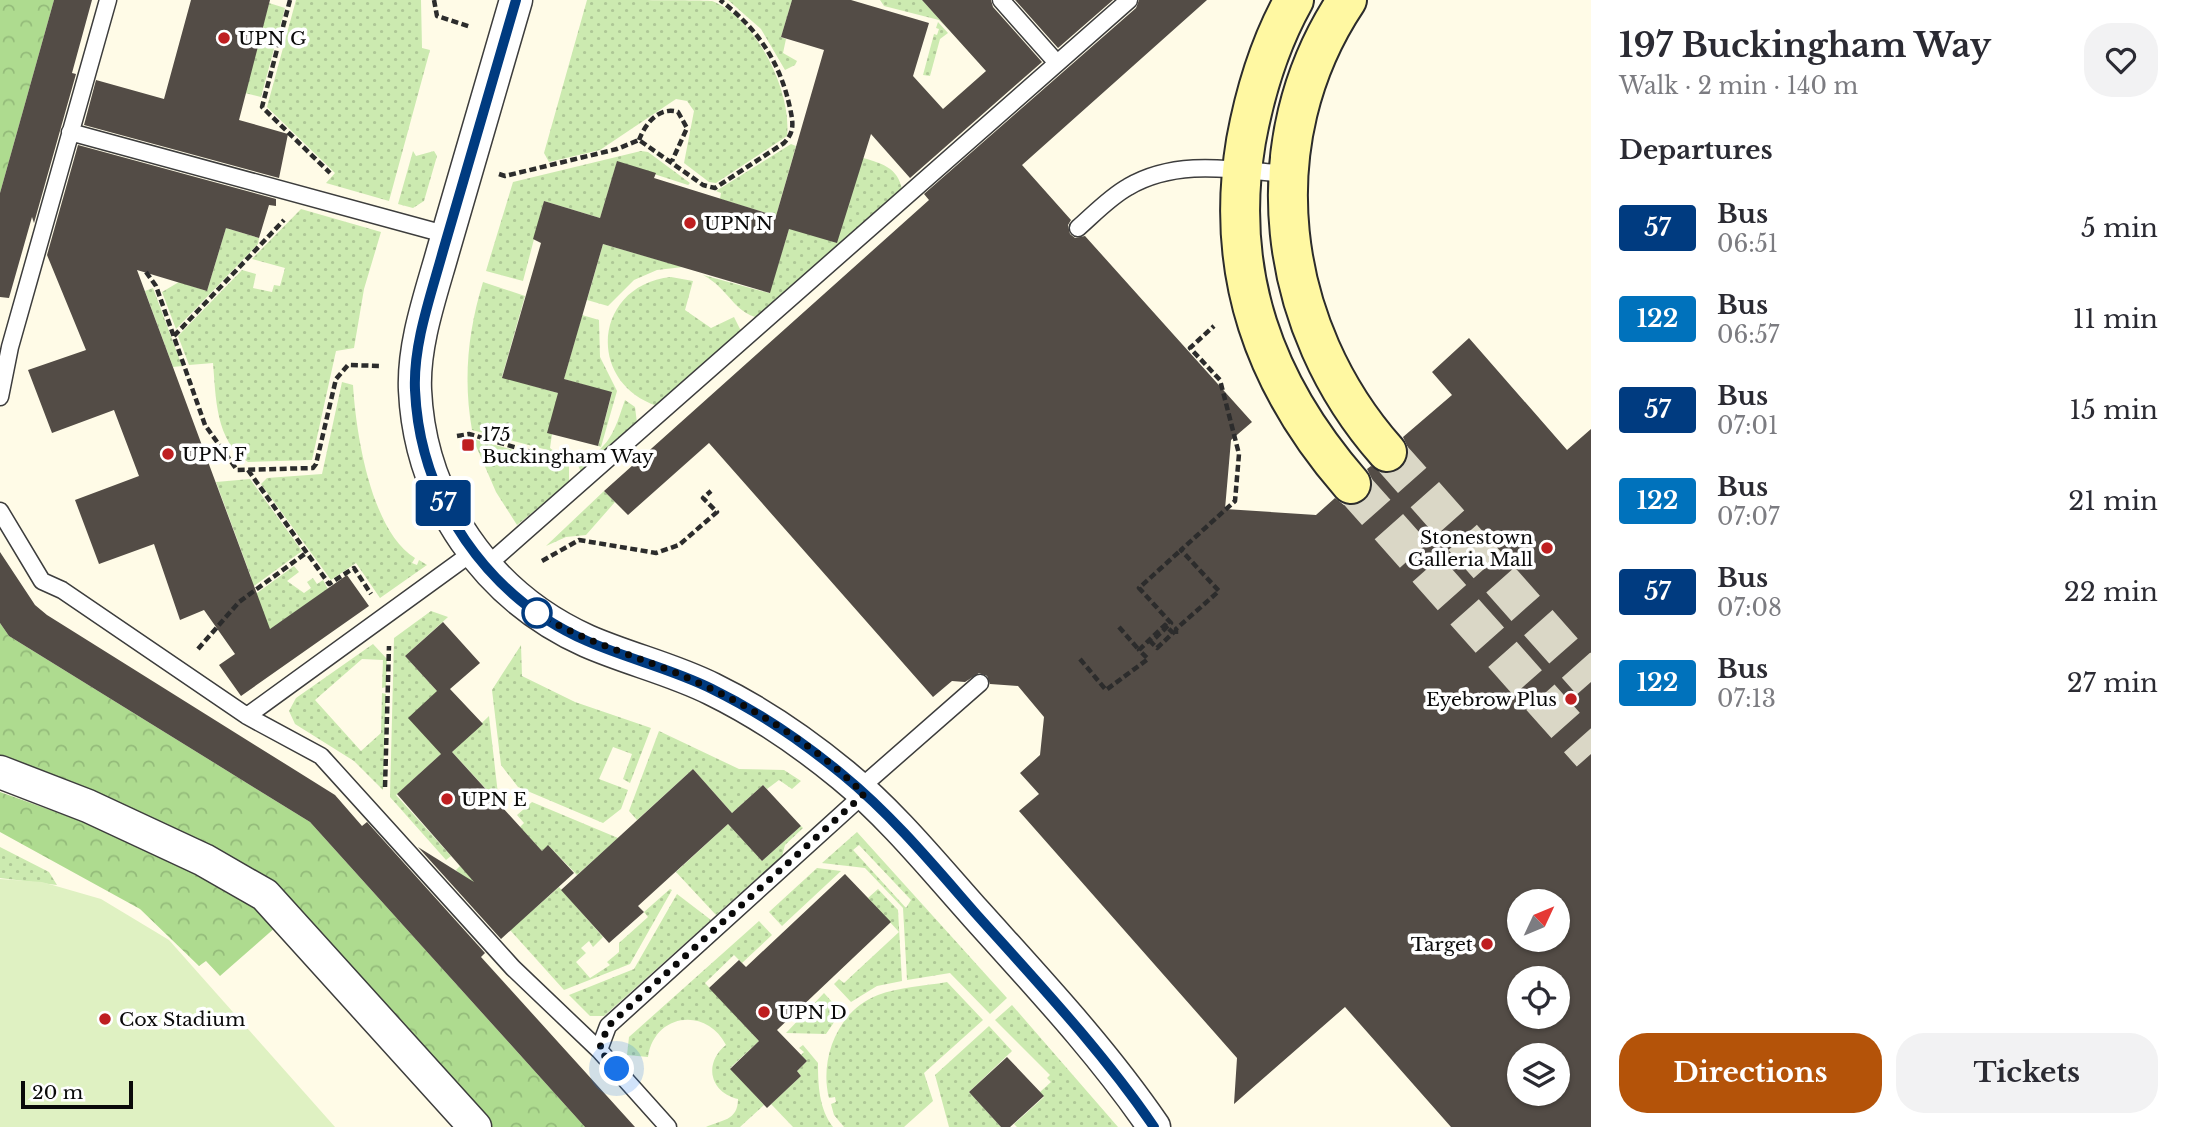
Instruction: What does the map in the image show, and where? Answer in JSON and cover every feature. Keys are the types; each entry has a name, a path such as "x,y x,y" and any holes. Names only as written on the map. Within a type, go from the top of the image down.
{"street":[{"path":"516,0 448,235 416,367 415,388 422,440 443,504 479,559 512,595 554,625 586,641 681,676 749,709 815,753 861,791 906,836 1070,1018 1128,1089 1154,1127"},
{"path":"1294,0 1264,69 1251,118 1242,171 1240,239 1256,320 1269,358 1298,415 1351,484"},
{"path":"1347,0 1310,70 1294,132 1288,174 1291,254 1309,325 1339,390 1387,452"},
{"path":"0,772 88,806 204,860 265,895 475,1127"}],"lane":[{"path":"0,397 10,347 108,0"},
{"path":"1001,0 1057,63"},
{"path":"247,716 479,559 584,480 1129,0"},
{"path":"70,132 448,235"},
{"path":"1078,228 1127,187 1143,179 1189,168 1288,174"},
{"path":"0,511 42,581 62,590 247,716 321,756 513,968 599,1050 668,1127"},
{"path":"599,1050 608,1026 980,683"}],"path":[{"path":"434,0 437,16 505,38"},
{"path":"639,140 703,185 715,188 791,136 793,124 784,81 769,51 755,31 720,0"},
{"path":"467,167 505,176 617,149 639,140 645,125 660,113 671,109 678,112 687,128 672,161"},
{"path":"146,272 156,286 205,425 237,470 313,468 336,379 348,365 416,367"},
{"path":"1139,650 1166,625 1173,633 1157,648 1151,642 1161,632 1171,623 1139,588 1235,501 1239,454 1220,380 1190,348 1214,326"},
{"path":"422,440 469,434 572,464 584,480"},
{"path":"542,561 579,540 656,553 679,545 717,512 704,498 711,491"},
{"path":"1176,634 1176,629 1219,591 1181,550"},
{"path":"181,672 220,620 239,602 306,553"},
{"path":"1080,659 1106,690 1140,662 1148,659 1119,627"}],"green space":[{"path":"0,0 54,0 0,193"},
{"path":"296,0 421,0 422,48 430,50 389,201 326,183 335,173 267,107"},
{"path":"587,0 712,1 728,10 743,23 768,58 784,98 787,136 716,183 709,182 684,163 694,111 687,101 676,99 600,150 549,162 544,153"},
{"path":"728,0 792,0 781,37 786,39 783,53 797,61 795,65 785,70 761,29"},
{"path":"880,0 922,0 950,31 939,20 884,6"},
{"path":"269,3 285,8 261,97 245,93"},
{"path":"938,22 948,33 940,39 930,76 923,75 934,34 937,35 939,29 936,28"},
{"path":"791,144 796,146 776,216 720,199 721,193 716,191"},
{"path":"413,151 416,156 434,151 437,156 424,201 413,208 398,204"},
{"path":"641,151 648,152 690,183 688,185 617,162 600,218 544,201 523,281 486,271 513,182"},
{"path":"863,158 895,173 903,195 759,318 743,311 719,286 703,275 769,293 789,229"},
{"path":"301,209 381,232 364,289 354,348 336,351 312,460 248,462 237,453 223,430 213,363 189,365 178,336 242,270 256,274 253,288 272,292 274,285 280,286 285,268 252,259"},
{"path":"226,228 259,238 258,244 176,329 162,292 179,282 207,291"},
{"path":"603,244 683,267 657,270 634,280 608,306 587,300"},
{"path":"671,277 693,281 685,310 711,328 734,317 742,333 657,406 634,394 618,377 609,357 608,336 614,315 626,297 645,284"},
{"path":"483,282 525,296 502,377 558,393 550,448 555,452 472,430 468,355"},
{"path":"153,288 182,366 173,367 145,291"},
{"path":"582,315 599,320 600,357 617,391 601,447 598,446 612,393 564,379"},
{"path":"342,382 353,385 362,454 377,504 387,526 400,545 415,558 412,563 417,565 419,560 427,565 380,598 356,563 331,580 261,484 267,478 322,474"},
{"path":"625,400 635,407 637,423 581,472 577,463 604,445 618,421"},
{"path":"473,439 569,465 569,483 517,525 496,492"},
{"path":"250,479 302,551 250,589 251,577 216,482"},
{"path":"604,491 615,502 586,535 566,537 546,546"},
{"path":"294,566 299,572 287,581 304,593 311,588 307,582 313,578 317,584 323,580 328,589 266,632 242,604"},
{"path":"431,611 448,617 405,656 437,691 441,754 396,795 451,856 446,860 390,797 394,638"},
{"path":"0,623 9,636 310,822 585,1127 488,1127 291,905 0,764"},
{"path":"373,644 387,659 386,687 382,688 383,660 362,659 315,700 361,751 381,733 382,693 386,694 383,790 354,761 295,724 289,711 296,698"},
{"path":"521,645 522,676 575,702 651,728 630,783 623,779 632,754 613,747 599,779 628,790 621,809 603,823 518,787 501,765 492,690"},
{"path":"489,716 499,803 452,752"},
{"path":"659,731 739,769 784,770 801,781 792,789 779,780 767,789 763,785 732,813 693,769 637,820 629,811"},
{"path":"0,792 137,841 248,900 277,926 220,976 206,961 199,966 140,909 0,832"},
{"path":"532,802 618,838 577,875 549,846 542,851 520,827 524,823 517,815"},
{"path":"728,824 762,861 801,826 803,828 785,845 782,856 716,915 676,872"},
{"path":"857,832 1007,998 990,1014 950,973 907,980 903,908 865,868 822,863","holes":["859,845 911,900 906,908 853,850"]},
{"path":"0,847 49,872 57,885 0,878"},
{"path":"460,866 515,926 559,887 603,937 593,947 589,941 581,948 586,953 576,962 590,978 610,965 607,962 619,952 619,943 648,917 644,912 672,890 630,964 564,990 456,870"},
{"path":"817,868 841,871 782,926 769,912"},
{"path":"0,879 42,882 101,899 169,940 335,1127 0,1127"},
{"path":"878,889 898,910 902,981 877,986 851,1002 834,984 839,979 844,983 899,932 868,898"},
{"path":"677,894 711,920 604,1016 590,1016 569,995 634,969"},
{"path":"759,921 772,935 742,963 734,955 705,983 759,1041 730,1068 764,1105 740,1127 706,1127 732,1116 738,1099 721,1091 713,1076 714,1060 726,1045 717,1033 706,1024 694,1020 670,1024 652,1043 648,1057 627,1055 629,1037"},
{"path":"947,982 983,1020 924,1073 933,1101 904,1127 844,1127 834,1115 831,1104 836,1102 835,1097 829,1098 827,1083 830,1052 842,1024 864,1002 878,995 903,988"},
{"path":"824,993 841,1012 826,1034 786,1033"},
{"path":"1012,1005 1118,1127 1017,1127 1014,1124 1044,1097 1040,1092 1051,1082 1047,1078 1050,1075 995,1020"},
{"path":"989,1026 1012,1051 969,1092 1001,1127 949,1127 935,1075"},
{"path":"803,1045 818,1063 822,1105 833,1127 793,1127 771,1104 801,1076 797,1071 807,1061 801,1055 804,1052 799,1048"}],"building":[{"path":"54,0 92,0 72,73 76,74 34,223 32,217 9,298 0,297 0,193"},
{"path":"191,0 270,0 239,120 288,134 279,178 84,125 96,80 164,99"},
{"name":"UPN N","path":"792,0 851,0 929,23 913,76 943,109 986,71 922,0 991,0 993,7 1042,62 910,178 871,134 837,243 789,229 770,293 603,244 564,379 612,392 598,446 547,433 558,393 502,378 541,243 533,239 544,201 600,218 617,161 656,173 654,178 776,216 824,50 781,37"},
{"path":"1015,0 1113,0 1058,48"},
{"path":"1139,0 1207,0 1022,165 1071,220 1068,225 1070,234 1075,238 1085,236 1252,422 1231,440 1225,509 1316,515 1335,498 1344,505 1354,506 1364,501 1371,493 1373,481 1367,469 1371,466 1389,474 1401,469 1407,461 1409,450 1403,437 1452,395 1432,372 1469,338 1567,450 1591,429 1591,1127 1451,1127 1345,1007 1234,1104 1237,1058 1019,811 1039,794 1020,773 1040,755 1044,717 1018,686 990,684 987,676 979,673 965,682 952,681 933,697 709,443 628,515 604,491 929,200 924,194 1136,8"},
{"path":"78,145 276,199 276,206 269,205 259,238 226,228 207,291 137,270 270,629 347,575 369,606 241,696 219,665 235,654 204,610 180,620 154,544 99,564 75,500 139,476 114,410 52,433 28,370 86,350 47,255"},
{"path":"0,552 35,605 47,615 335,795 362,826 367,822 485,953 481,957 635,1127 585,1127 310,822 9,636 0,623"},
{"path":"443,622 480,663 450,689 483,724 452,752 542,851 548,845 574,873 501,939 418,847 474,882 397,794 441,754 408,718 437,691 405,656"},
{"path":"693,769 732,813 763,785 801,826 762,861 728,824 638,906 644,912 609,943 561,890"},
{"name":"UPN D","path":"845,874 891,922 777,1030 807,1061 797,1071 801,1076 767,1108 730,1069 759,1041 709,988 739,960 746,967"},
{"path":"1007,1057 1044,1096 1010,1127 1001,1127 969,1092"}],"tunnel":[{"path":"1387,452 1591,682"},
{"path":"1351,484 1591,754"}],"bus line":[{"name":"57","path":"516,0 431,297 416,367 415,388 422,440 429,469 443,504 489,574 512,595 554,625 586,641 711,688 782,729 846,777 906,836 1070,1018 1128,1089 1154,1127"}],"place":[{"name":"UPN G","path":"224,38"},
{"name":"UPN N","path":"690,223"},
{"name":"175 Buckingham Way","path":"468,445"},
{"name":"UPN F","path":"168,454"},
{"name":"Stonestown Galleria Mall","path":"1547,548"},
{"name":"Eyebrow Plus","path":"1571,699"},
{"name":"UPN E","path":"447,799"},
{"name":"Target","path":"1487,944"},
{"name":"UPN D","path":"764,1012"},
{"name":"Cox Stadium","path":"105,1019"}],"route":[{"path":"537,613 586,641 671,671 711,688 749,709 815,753 864,794 608,1026 599,1050 617,1069"}]}
